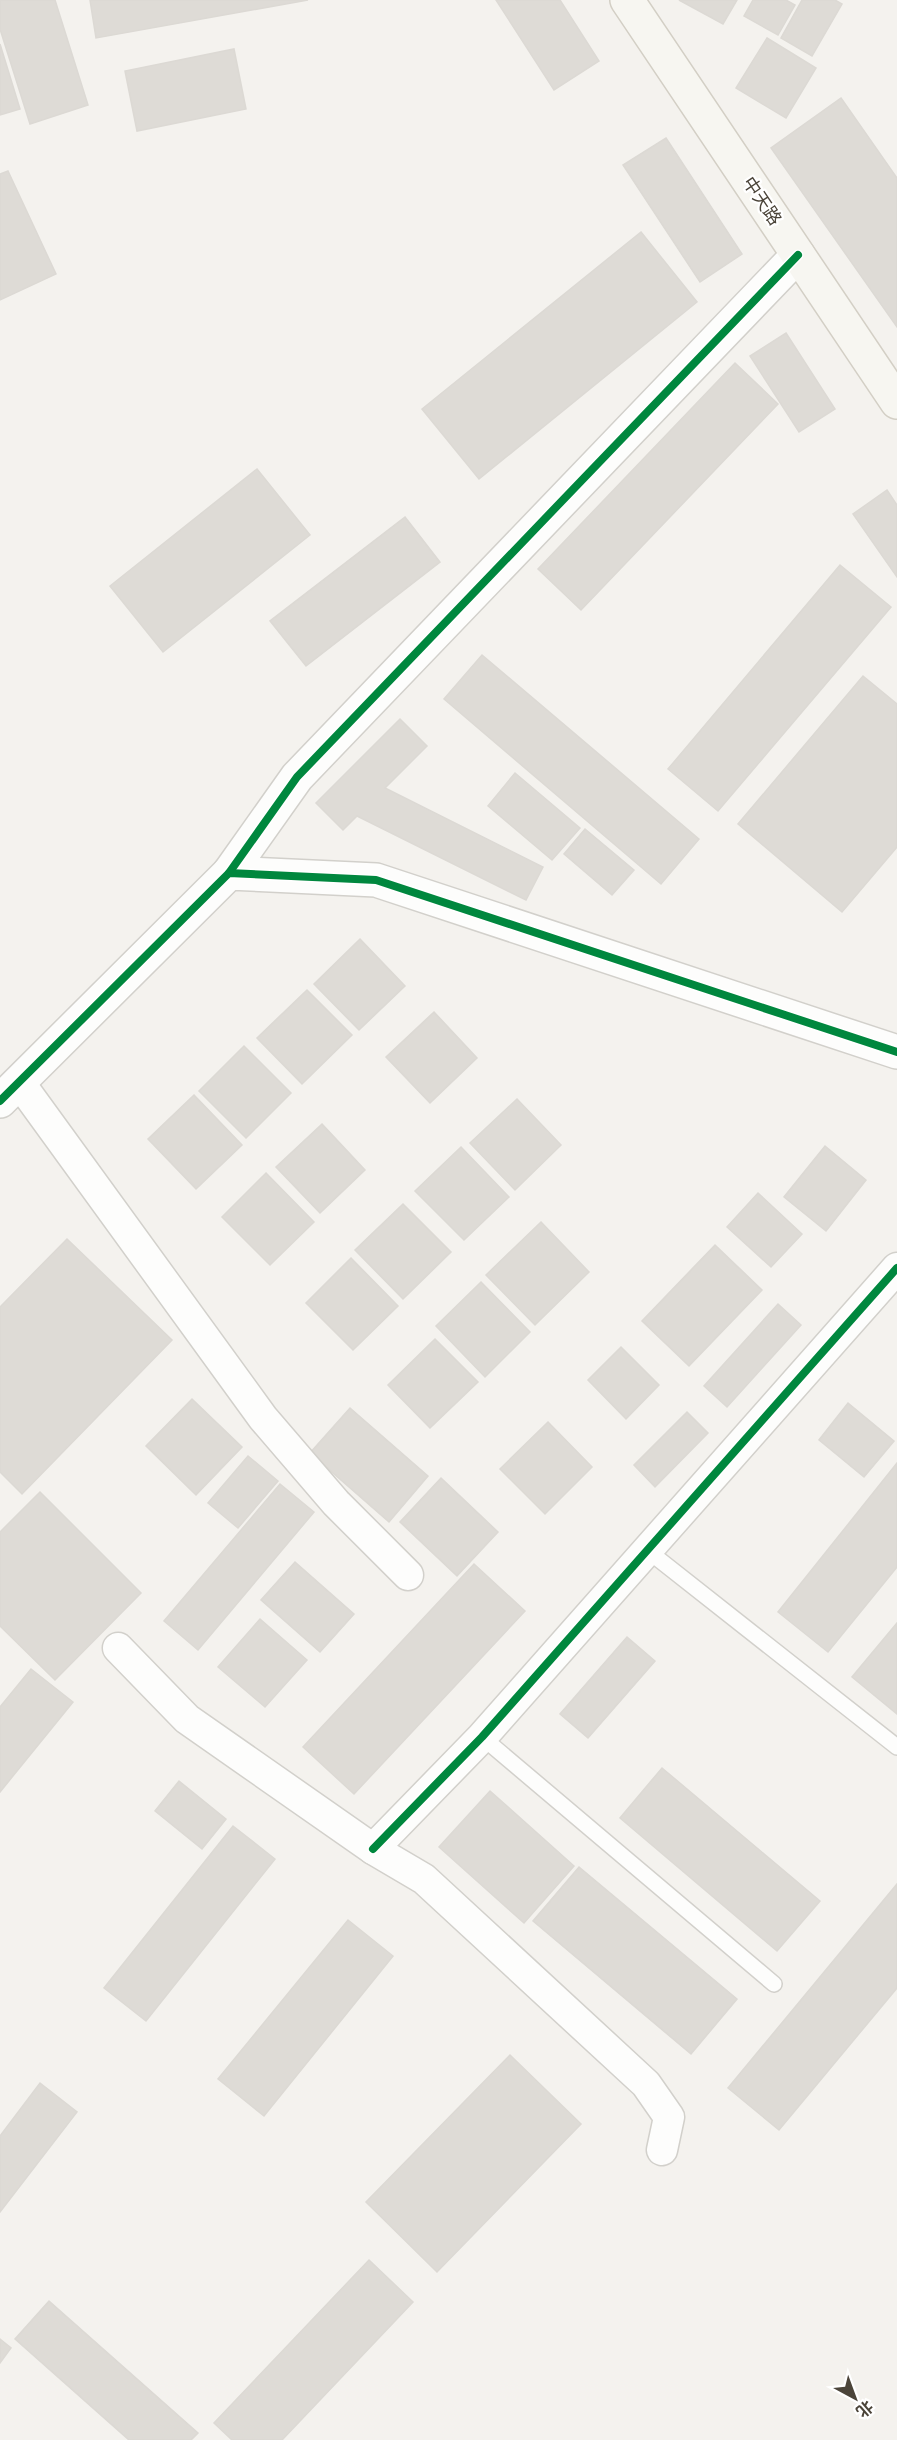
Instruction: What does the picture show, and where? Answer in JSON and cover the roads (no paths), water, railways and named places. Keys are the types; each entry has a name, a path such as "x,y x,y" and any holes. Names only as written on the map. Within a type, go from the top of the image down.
{"main road":[{"name":"中天路","path":"627,0 897,402"}],"street":[{"path":"408,1575 336,1503 262,1418 10,1091 230,873 297,777 798,255"},
{"path":"230,873 376,880 897,1052"},
{"path":"373,1849 482,1737 897,1268"},
{"path":"118,1648 187,1719 373,1849 424,1879 646,2084 669,2117 662,2150"}],"lane":[{"path":"647,1550 897,1747"},
{"path":"482,1737 774,1984"}]}
